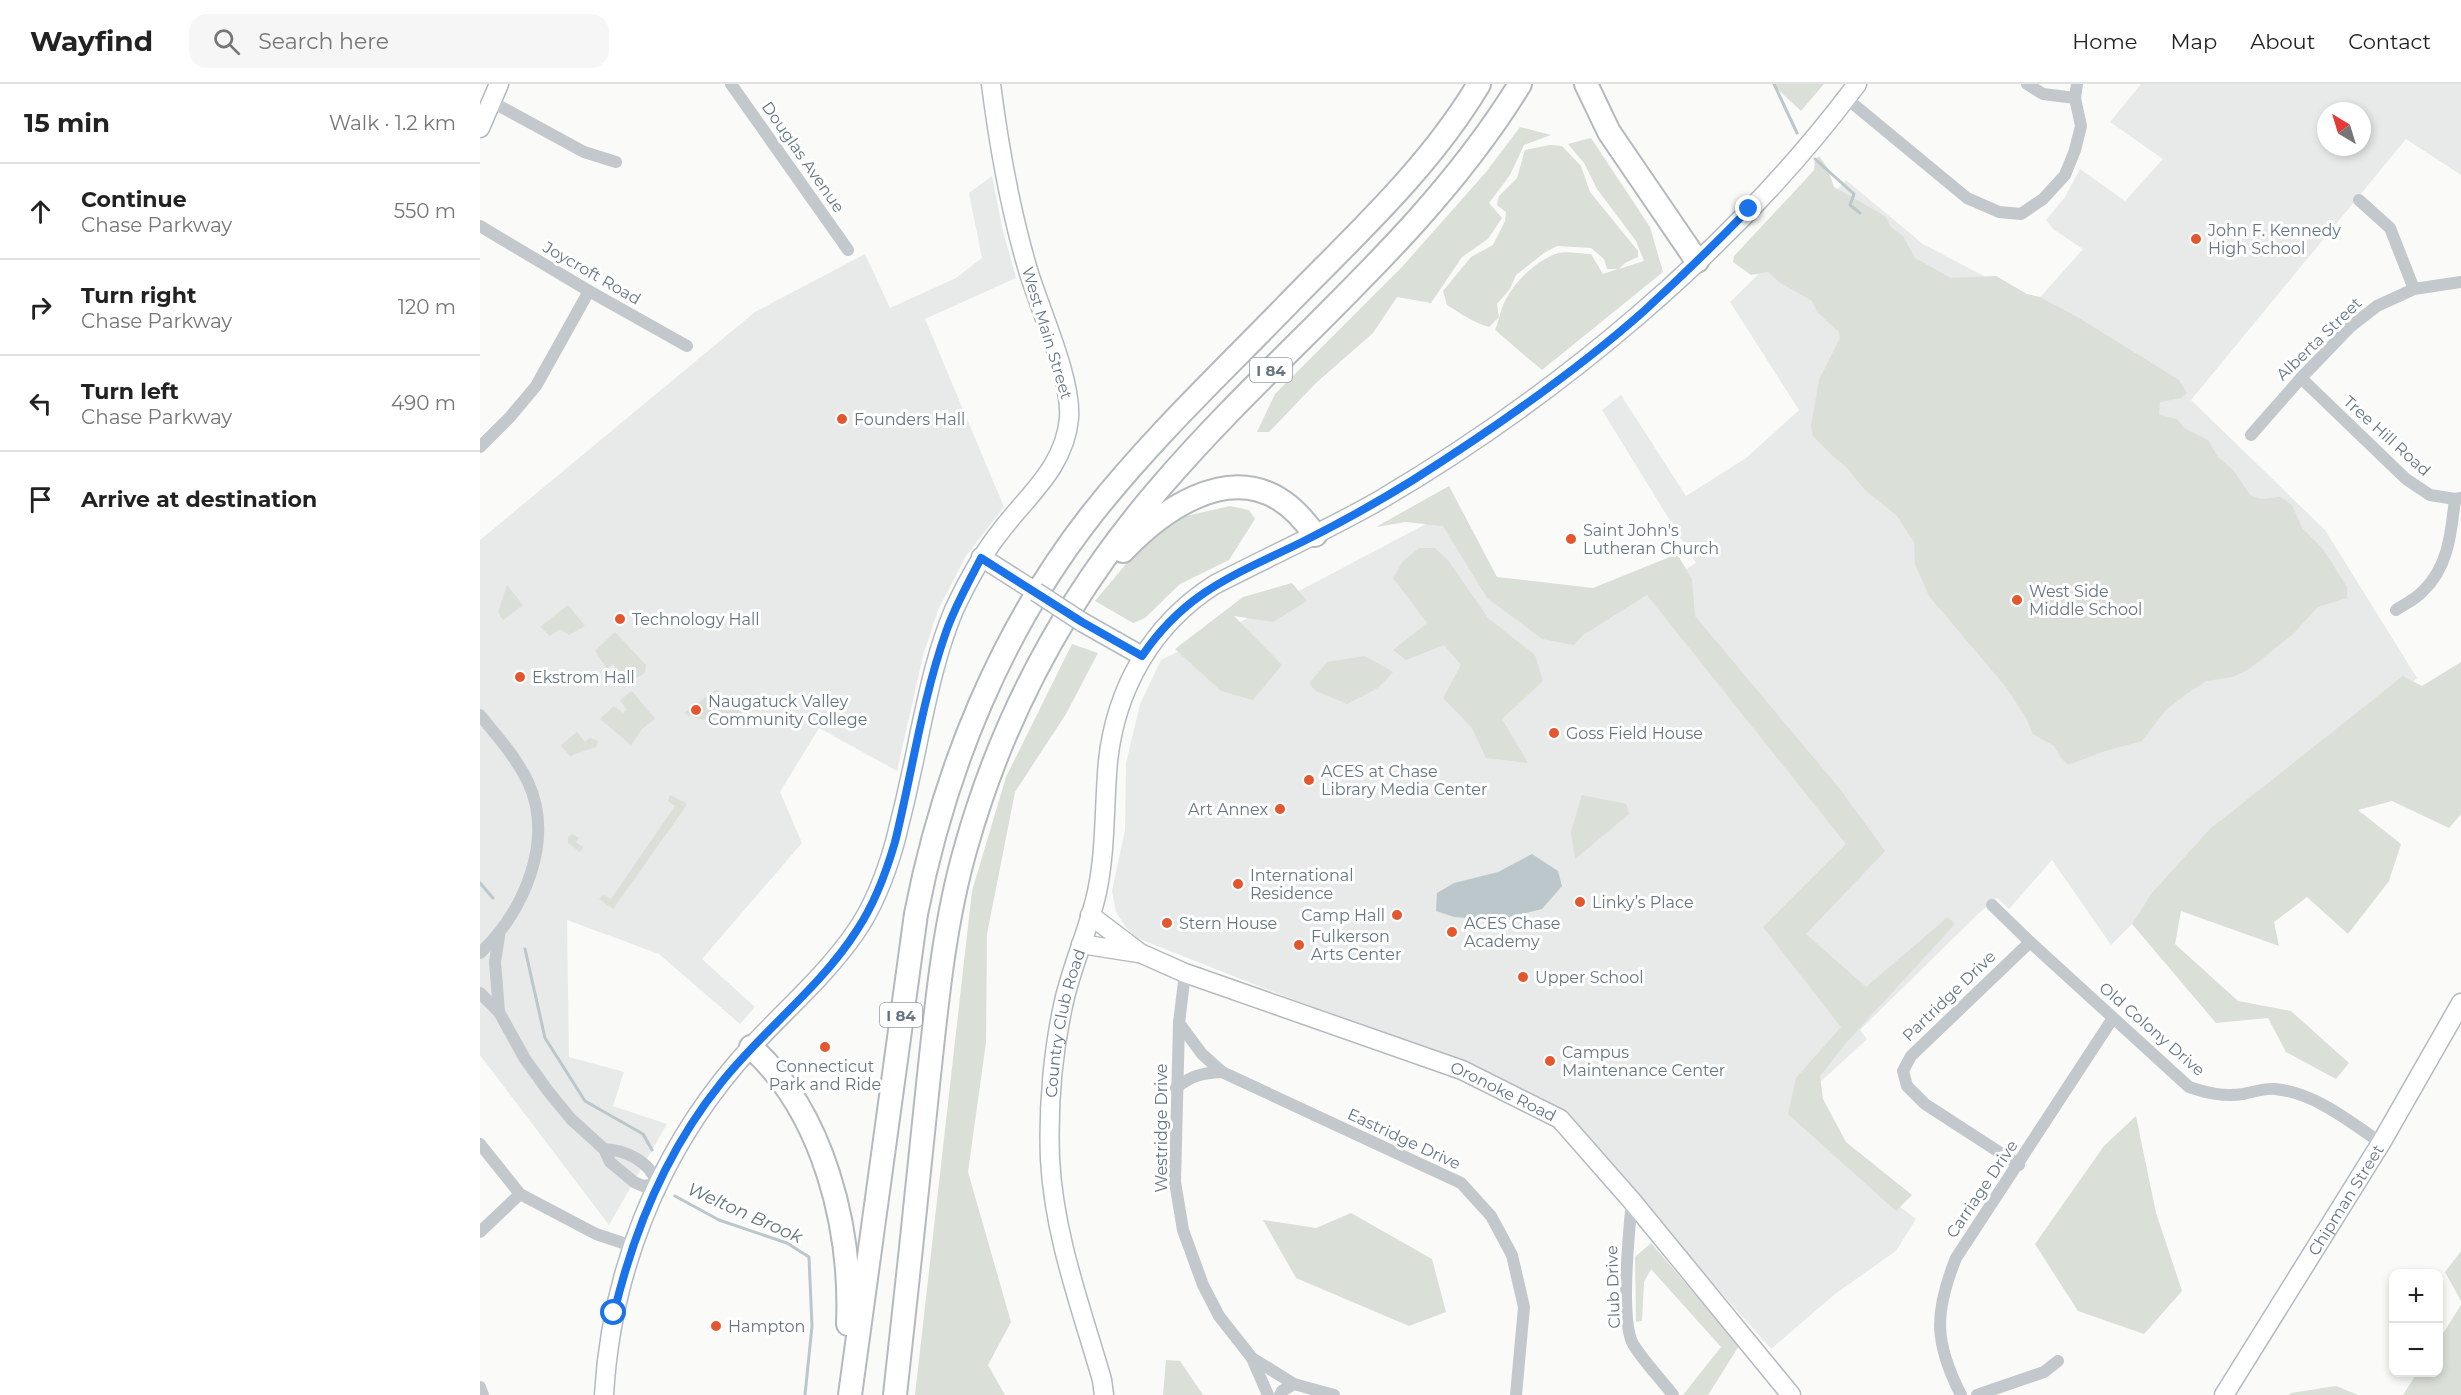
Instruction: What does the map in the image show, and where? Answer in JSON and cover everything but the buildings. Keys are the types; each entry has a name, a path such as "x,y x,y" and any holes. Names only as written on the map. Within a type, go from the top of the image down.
{"highway":[{"name":"I 84","path":"850,1395 923,876 944,800 986,689 1046,579 1102,501 1167,428 1405,183 1454,123 1479,84"},
{"name":"I 84","path":"895,1395 934,1032 949,922 966,847 980,801 1003,739 1036,668 1080,592 1140,511 1192,452 1430,206 1481,143 1520,84"},
{"path":"1586,84 1609,132 1697,261"},
{"path":"1036,668 1116,558 1160,518 1188,500 1221,490 1252,489 1266,493 1288,506 1316,535"},
{"path":"751,1047 775,1071 804,1118 822,1160 835,1205 845,1252 849,1299 843,1395"}],"main road":[{"path":"480,128 499,84"},
{"name":"West Main Street","path":"604,1395 609,1343 622,1280 632,1246 657,1184 703,1107 751,1047 825,971 856,932 869,910 888,868 930,685 954,610 981,558 1052,467 1065,439 1069,411 1065,383 1028,269 1008,194 991,84"},
{"name":"Country Club Road","path":"1104,1395 1102,1380 1065,1256 1050,1162 1051,1116 1057,1046 1065,995 1090,915 1103,859 1108,762 1113,731 1126,691 1142,656 1165,626 1195,597 1224,580 1316,535 1439,463 1554,382 1636,317 1697,261 1774,182 1852,91"},
{"path":"981,558 1142,656"},
{"name":"Oronoke Road","path":"1090,915 1140,953 1185,973 1462,1070 1560,1119 1632,1201 1791,1395"},
{"name":"Oronoke Road","path":"1081,944 1140,953"},
{"name":"Chipman Street","path":"2224,1395 2381,1143 2461,1003"}],"street":[{"name":"Douglas Avenue","path":"731,84 848,250"},
{"path":"2027,84 2043,94 2075,98"},
{"path":"1852,91 1967,198 1999,212 2021,214 2043,199 2065,175 2081,126 2075,98 2077,84"},
{"path":"492,102 584,152 616,162"},
{"path":"2359,200 2390,228 2414,289"},
{"name":"Joycroft Road","path":"480,226 687,346"},
{"name":"Alberta Street","path":"2251,435 2350,327 2377,306 2414,289 2461,282"},
{"path":"480,447 510,417 536,386 589,291"},
{"name":"Tree Hill Road","path":"2301,378 2406,479 2430,495 2458,499"},
{"path":"2396,610 2423,592 2439,571 2449,547 2458,499"},
{"path":"480,715 509,751 529,784 537,827 534,865 522,896 498,936 480,953"},
{"name":"Old Colony Drive","path":"1992,905 2189,1087 2212,1095 2240,1095 2273,1088 2295,1093 2320,1103 2381,1143"},
{"path":"498,936 495,962 500,1012"},
{"name":"Partridge Drive","path":"2019,1165 1925,1104 1907,1086 1903,1071 1911,1056 2030,942"},
{"name":"Westridge Drive","path":"1185,973 1179,1023 1175,1182 1183,1230 1203,1285 1219,1316 1252,1358 1294,1384 1334,1395"},
{"path":"480,993 500,1012 525,1059 570,1119 604,1149 610,1162 634,1182 643,1186 657,1184 651,1170 645,1164 622,1152 604,1149"},
{"name":"Carriage Drive","path":"1961,1395 1948,1369 1939,1333 1943,1292 1956,1258 2019,1165 2113,1018"},
{"name":"Eastridge Drive","path":"1179,1023 1202,1054 1222,1072 1461,1183 1491,1216 1512,1255 1524,1307 1516,1395"},
{"path":"1176,1088 1188,1078 1200,1073 1222,1072"},
{"path":"480,1144 520,1194 596,1234 632,1246"},
{"path":"480,1232 520,1194"},
{"name":"Club Drive","path":"1632,1201 1627,1256 1628,1314 1632,1342 1673,1395"},
{"path":"1252,1358 1268,1395"},
{"path":"1977,1395 2044,1372 2058,1361"},
{"path":"1280,1395 1282,1391 1294,1384"},
{"path":"480,1387 483,1395"}],"shaded area":[{"path":"1772,84 1824,84 1801,111"},
{"path":"2141,84 2461,84 2461,175 2406,139 2191,400 2325,530 2417,678 2201,855 2111,945 2052,860 2009,909 1997,898 1979,913 1860,1030 1867,1039 1805,1096 1815,1124 1891,1200 1916,1219 1896,1251 1835,1294 1771,1349 1580,1133 1469,1069 1137,938 1125,926 1116,912 1112,891 1125,830 1126,763 1140,704 1161,660 1240,622 1443,515 1487,598 1656,588 1696,563 1602,410 1621,395 1686,496 1746,458 1799,410 1730,302 1773,260 1846,180 1923,244 2035,303 2083,249 2053,229 2046,220 2065,197 2080,169 2125,201 2163,159 2110,122"},
{"path":"1520,127 1551,135 1524,145 1510,175 1489,203 1502,218 1488,239 1462,257 1431,303 1397,297 1373,333 1316,383 1269,432 1257,432 1275,394 1402,267 1486,172"},
{"path":"1591,138 1650,227 1663,272 1542,370 1495,330 1503,306 1513,287 1533,267 1558,253 1591,254 1603,274 1618,269 1607,269 1604,259 1591,248 1557,246 1516,275 1510,289 1497,304 1499,317 1489,327 1447,305 1443,291 1471,257 1493,245 1505,221 1506,212 1497,205 1499,196 1517,178 1525,150 1550,145 1562,146 1581,166 1590,192 1638,251 1638,257 1625,263 1619,269 1644,261 1636,241 1597,189 1584,163 1568,144"},
{"path":"1819,156 1827,167 1834,187 1885,216 1891,227 1903,236 1915,258 1951,278 1996,276 2027,294 2040,297 2079,318 2179,380 2187,393 2181,398 2160,402 2159,415 2177,419 2184,428 2208,440 2218,457 2234,471 2250,495 2261,499 2280,497 2292,505 2302,528 2323,549 2347,587 2347,598 2318,607 2292,635 2249,669 2233,677 2206,681 2185,695 2165,711 2142,741 2105,751 2068,765 2054,746 2033,734 2025,716 2005,686 1929,596 1915,564 1914,542 1897,516 1864,489 1847,468 1813,436 1811,426 1819,380 1840,338 1839,332 1817,312 1812,301 1779,282 1768,272 1751,275 1733,262 1734,256 1814,170 1815,159"},
{"name":"Naugatuck Valley Community College","path":"992,176 1002,227 1016,278 925,319 1004,507 966,556 938,610 923,656 897,771 819,728 780,792 802,843 702,959 755,1007 740,1024 659,954 567,920 569,1057 624,1072 613,1106 667,1124 609,1225 480,1055 480,540 755,312 865,254 890,308 956,278 982,258 969,193"},
{"path":"1449,486 1497,577 1593,588 1677,554 1692,579 1695,616 1839,788 1885,851 1806,934 1866,987 1948,917 1955,924 1845,1044 1820,1076 1823,1099 1846,1142 1912,1195 1896,1211 1788,1114 1796,1078 1841,1027 1763,927 1846,844 1647,595 1583,635 1574,645 1542,639 1487,598 1443,526 1406,522 1376,527"},
{"path":"1230,506 1249,510 1255,519 1229,560 1180,584 1145,618 1133,623 1095,601 1141,546 1186,516"},
{"path":"1419,548 1435,548 1448,560 1488,618 1535,655 1543,681 1502,719 1528,763 1486,758 1472,728 1443,698 1461,665 1444,645 1406,660 1393,650 1427,623 1393,578 1403,561"},
{"path":"1292,583 1307,601 1273,622 1234,616 1282,665 1253,700 1221,691 1175,649 1243,597"},
{"path":"507,585 523,605 503,620 498,612"},
{"path":"568,605 585,626 569,635 560,629 550,636 540,627"},
{"path":"615,632 646,665 645,673 628,683 613,664 607,669 595,651"},
{"path":"1072,644 1098,653 1066,714 1015,792 987,934 986,1042 968,1172 1011,1322 988,1365 1005,1395 915,1395 972,891 1006,777"},
{"path":"1365,656 1393,672 1378,688 1347,704 1316,691 1309,684 1327,662"},
{"path":"2461,662 2461,814 2449,828 2392,801 2358,810 2401,844 2389,881 2348,934 2307,897 2274,922 2279,946 2181,911 2175,944 2238,1001 2291,1011 2349,1063 2336,1079 2286,1052 2268,1018 2216,1023 2132,924 2152,893 2210,829 2403,676 2422,686"},
{"path":"717,689 744,712 721,719 707,720 684,713"},
{"path":"632,691 655,719 642,729 631,745 600,719 614,706 623,713 627,710 620,700"},
{"path":"577,732 585,742 590,738 598,741 596,747 570,756 561,745"},
{"path":"670,795 686,803 686,806 613,909 599,899 603,895 611,899 675,806 668,801"},
{"path":"1582,795 1626,804 1629,814 1575,859 1571,832"},
{"path":"572,834 579,838 576,842 583,847 580,852 568,843 568,837"},
{"path":"1532,854 1558,871 1562,886 1542,909 1497,920 1454,917 1436,911 1437,893 1454,883 1498,872"},
{"path":"2136,1116 2156,1213 2182,1291 2144,1334 2078,1311 2035,1244 2104,1146"},
{"path":"1351,1213 1432,1259 1446,1312 1409,1326 1296,1278 1263,1220 1316,1228"},
{"path":"1651,1243 1739,1346 1708,1395 1683,1395 1721,1347 1651,1269 1644,1282 1642,1321 1636,1322 1635,1257"},
{"path":"2461,1251 2461,1301 2445,1272"},
{"path":"2461,1305 2461,1395 2403,1395 2414,1377 2443,1377 2443,1334"},
{"path":"1166,1360 1180,1361 1203,1395 1163,1395"},
{"path":"2336,1386 2358,1395 2289,1395 2291,1393"}],"waterway":[{"path":"1774,84 1797,133"},
{"path":"1815,159 1854,194 1850,205 1860,213"},
{"name":"Welton Brook","path":"480,883 493,898"},
{"name":"Welton Brook","path":"525,949 545,1038 585,1101 643,1134 652,1150"},
{"name":"Welton Brook","path":"675,1196 719,1220 787,1243 809,1257 812,1326 805,1395"}],"place":[{"name":"John F. Kennedy High School","path":"2196,239"},
{"name":"Founders Hall","path":"842,419"},
{"name":"Saint John's Lutheran Church","path":"1571,539"},
{"name":"West Side Middle School","path":"2017,600"},
{"name":"Technology Hall","path":"620,619"},
{"name":"Ekstrom Hall","path":"520,677"},
{"name":"Naugatuck Valley Community College","path":"696,710"},
{"name":"Goss Field House","path":"1554,733"},
{"name":"ACES at Chase Library Media Center","path":"1309,780"},
{"name":"Art Annex","path":"1280,809"},
{"name":"International Residence","path":"1238,884"},
{"name":"Linky’s Place","path":"1580,902"},
{"name":"Camp Hall","path":"1397,915"},
{"name":"Stern House","path":"1167,923"},
{"name":"ACES Chase Academy","path":"1452,932"},
{"name":"Fulkerson Arts Center","path":"1299,945"},
{"name":"Upper School","path":"1523,977"},
{"name":"Connecticut Park and Ride","path":"825,1047"},
{"name":"Campus Maintenance Center","path":"1550,1061"},
{"name":"Hampton","path":"716,1326"}],"route":[{"path":"614,1313 632,1246 641,1222 657,1184 687,1131 719,1084 736,1064 841,952 856,932 879,890 895,842 942,644 954,610 981,558 1082,622 1142,656 1165,626 1195,597 1379,500 1455,452 1554,382 1644,311 1749,209"}]}
